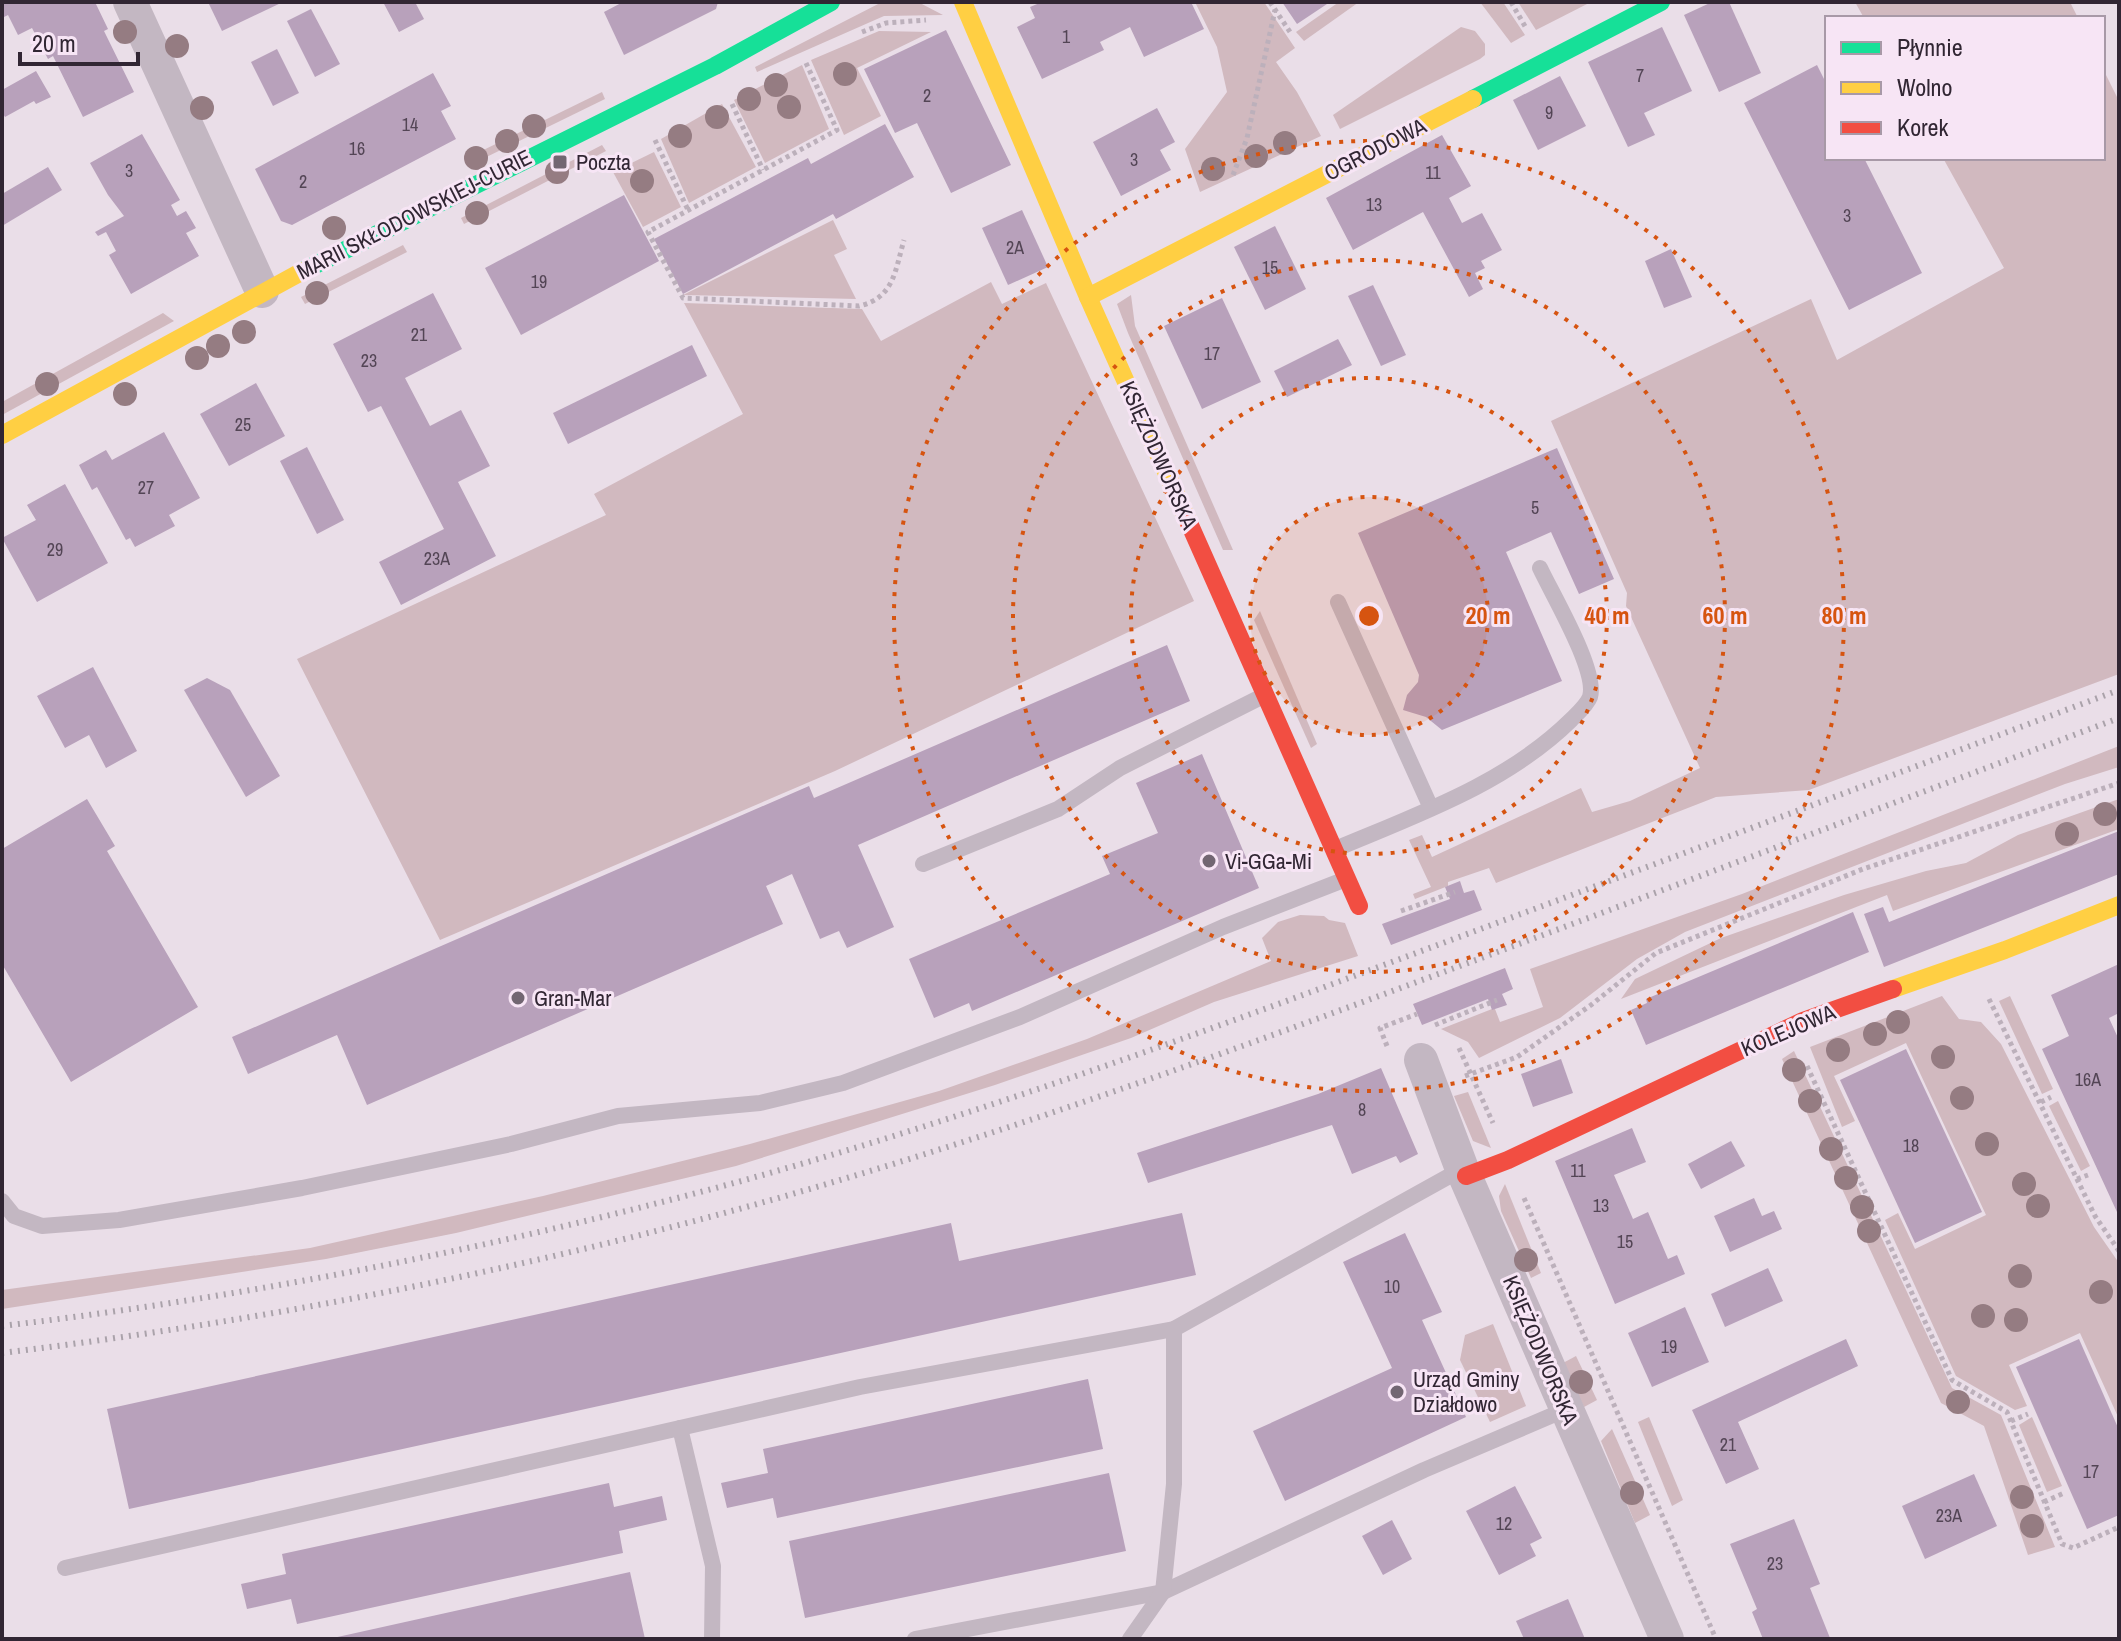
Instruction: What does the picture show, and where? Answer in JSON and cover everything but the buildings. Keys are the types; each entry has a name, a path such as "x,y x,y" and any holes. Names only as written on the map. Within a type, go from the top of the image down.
{"street":[{"path":"130,2 262,291"},
{"name":"MARII SKŁODOWSKIEJ-CURIE","path":"2,435 262,291 788,28 831,2"},
{"name":"KSIĘŻODWORSKA","path":"963,2 1088,297 1359,906"},
{"name":"OGRODOWA","path":"1088,297 1661,2"},
{"name":"KOLEJOWA","path":"1464,1172 1508,1160 1790,1027 2119,905"},
{"name":"KSIĘŻODWORSKA","path":"1427,1059 1464,1172 1667,1639"}],"lane":[{"path":"1334,849 1495,778 1548,742 1590,698 1591,683 1583,656 1540,568"},
{"path":"1338,602 1431,808"},
{"path":"923,864 1058,809 1120,768 1266,695"},
{"path":"2,1201 14,1216 42,1226 119,1220 317,1185 511,1144 618,1116 760,1103 843,1083 1020,1017 1223,927 1347,879"},
{"path":"65,1568 860,1387 1174,1329 1464,1172"},
{"path":"1130,1639 1163,1592 1174,1484 1174,1329"},
{"path":"915,1639 1163,1592 1424,1470 1567,1409"},
{"path":"680,1428 713,1566 712,1639"}],"path":[{"path":"1270,2 1292,35"},
{"path":"1511,2 1533,39"},
{"path":"1232,178 1247,138 1275,10"},
{"path":"859,34 886,23 938,19"},
{"path":"788,28 837,130 648,232 683,298 859,306 873,303 890,287 904,240"},
{"path":"728,96 763,170"},
{"path":"653,136 688,210"},
{"path":"1427,1059 1517,1057 1591,1005 1656,953 1863,869 2119,783"},
{"path":"1389,915 1455,892"},
{"path":"1396,899 1401,911"},
{"path":"1971,962 2095,1216 2119,1251"},
{"path":"1427,1059 1497,1000"},
{"path":"1790,1027 1952,1380 2007,1412 2062,1544 2073,1548 2119,1527"},
{"path":"2041,1102 2051,1097"},
{"path":"1508,1160 1716,1639"},
{"path":"2077,1179 2088,1175"},
{"path":"2011,1421 2028,1414"},
{"path":"2044,1502 2064,1493"}],"shaded area":[{"path":"882,2 918,2 943,15 884,16 757,72 755,67"},
{"path":"1195,2 1264,2 1295,48 1276,62 1321,136 1200,192 1185,149 1227,92 1217,47"},
{"path":"1339,2 1359,2 1304,41 1296,32"},
{"path":"1480,2 1503,2 1525,35 1511,43"},
{"path":"1518,2 1591,2 1536,30"},
{"path":"1855,2 2070,2 2077,16 1863,16"},
{"path":"1461,27 1475,31 1485,44 1485,55 1340,129 1333,115"},
{"path":"879,31 931,32 857,68 881,116 844,135 811,60"},
{"path":"802,65 829,129 765,163 734,100"},
{"path":"2105,73 2119,101 2119,674 1809,790 1716,797 1496,883 1489,868 1448,882 1448,886 1415,899 1413,894 1431,887 1409,840 1422,835 1432,857 1581,788 1592,812 1630,801 1700,768 1626,606 1627,593 1551,421 1811,299 1837,360 2004,268 1944,160 2105,160"},
{"path":"602,92 605,99 468,166 465,159"},
{"path":"722,104 756,167 689,203 661,139"},
{"path":"602,145 606,151 464,224 461,218"},
{"path":"654,152 681,207 643,227 613,172"},
{"path":"833,220 847,249 834,255 856,299 683,295"},
{"path":"403,245 407,252 305,304 301,297"},
{"path":"991,282 1002,304 1046,283 1194,601 835,771 440,940 297,659 606,515 594,494 743,414 684,303 862,309 881,341"},
{"path":"1131,295 1135,326 1233,550 1223,550 1128,333 1117,304"},
{"path":"163,313 174,321 2,415 2,402"},
{"path":"1260,611 1317,744 1311,748 1254,620"},
{"path":"2119,746 2119,767 2065,784 1685,932 1637,959 1560,1018 1479,1058 1468,1042 1441,1029 1492,1009 1495,1009 1500,1022 1543,1007 1530,969 1742,894"},
{"path":"2119,799 2119,829 1893,911 1887,895 1621,999 1635,979 1721,938 1844,895 1926,871 1966,863 2018,835"},
{"path":"1300,915 1324,916 1345,923 1358,956 1214,1002 1131,1038 995,1085 736,1166 456,1233 326,1259 2,1309 2,1290 310,1248 543,1196 750,1144 939,1091 1087,1039 1271,961 1262,938 1278,922"},
{"path":"1942,996 1959,1019 1981,1022 2001,1044 2094,1227 2119,1263 2119,1419 2080,1333 2009,1365 2027,1406 2015,1410 1956,1376 1885,1220 1898,1213 1915,1249 1986,1215 1906,1043 1834,1076 1855,1121 1842,1127 1810,1047"},
{"path":"2010,996 2053,1089 2042,1094 1999,1001"},
{"path":"1794,1051 1952,1388 2001,1415 2055,1547 2028,1555 1984,1426 1941,1403 1782,1059"},
{"path":"1468,1092 1491,1148 1473,1141 1454,1096"},
{"path":"2058,1101 2090,1166 2081,1171 2049,1106"},
{"path":"1505,1184 1541,1273 1531,1278 1501,1211 1499,1196"},
{"path":"1493,1324 1526,1406 1490,1422 1460,1360 1465,1335"},
{"path":"1576,1356 1597,1400 1584,1407 1563,1363"},
{"path":"1649,1417 1683,1500 1672,1506 1638,1422"},
{"path":"2032,1417 2062,1486 2047,1492 2019,1425"},
{"path":"1612,1429 1650,1515 1635,1523 1601,1441"}],"railway":[{"path":"2,1326 186,1301 370,1268 644,1207 825,1157 1005,1100 1184,1038 2119,690"},
{"path":"2,1353 212,1323 420,1285 626,1239 830,1183 1061,1110 1213,1056 2119,718"}],"traffic: fast":[{"path":"303,271 715,66 831,2"},
{"path":"1473,99 1661,2"}],"traffic: slow":[{"path":"963,2 1088,297 1189,523"},
{"path":"1088,297 1473,99"},
{"path":"2,435 303,271"},
{"path":"1893,989 2005,950 2119,905"}],"traffic: jam":[{"path":"1189,523 1359,906"},
{"path":"1466,1176 1508,1160 1803,1021 1893,989"}],"place":[{"name":"Poczta","path":"560,162"},
{"name":"Vi-GGa-Mi","path":"1209,861"},
{"name":"Gran-Mar","path":"518,998"},
{"name":"Urząd Gminy Działdowo","path":"1397,1392"}]}
